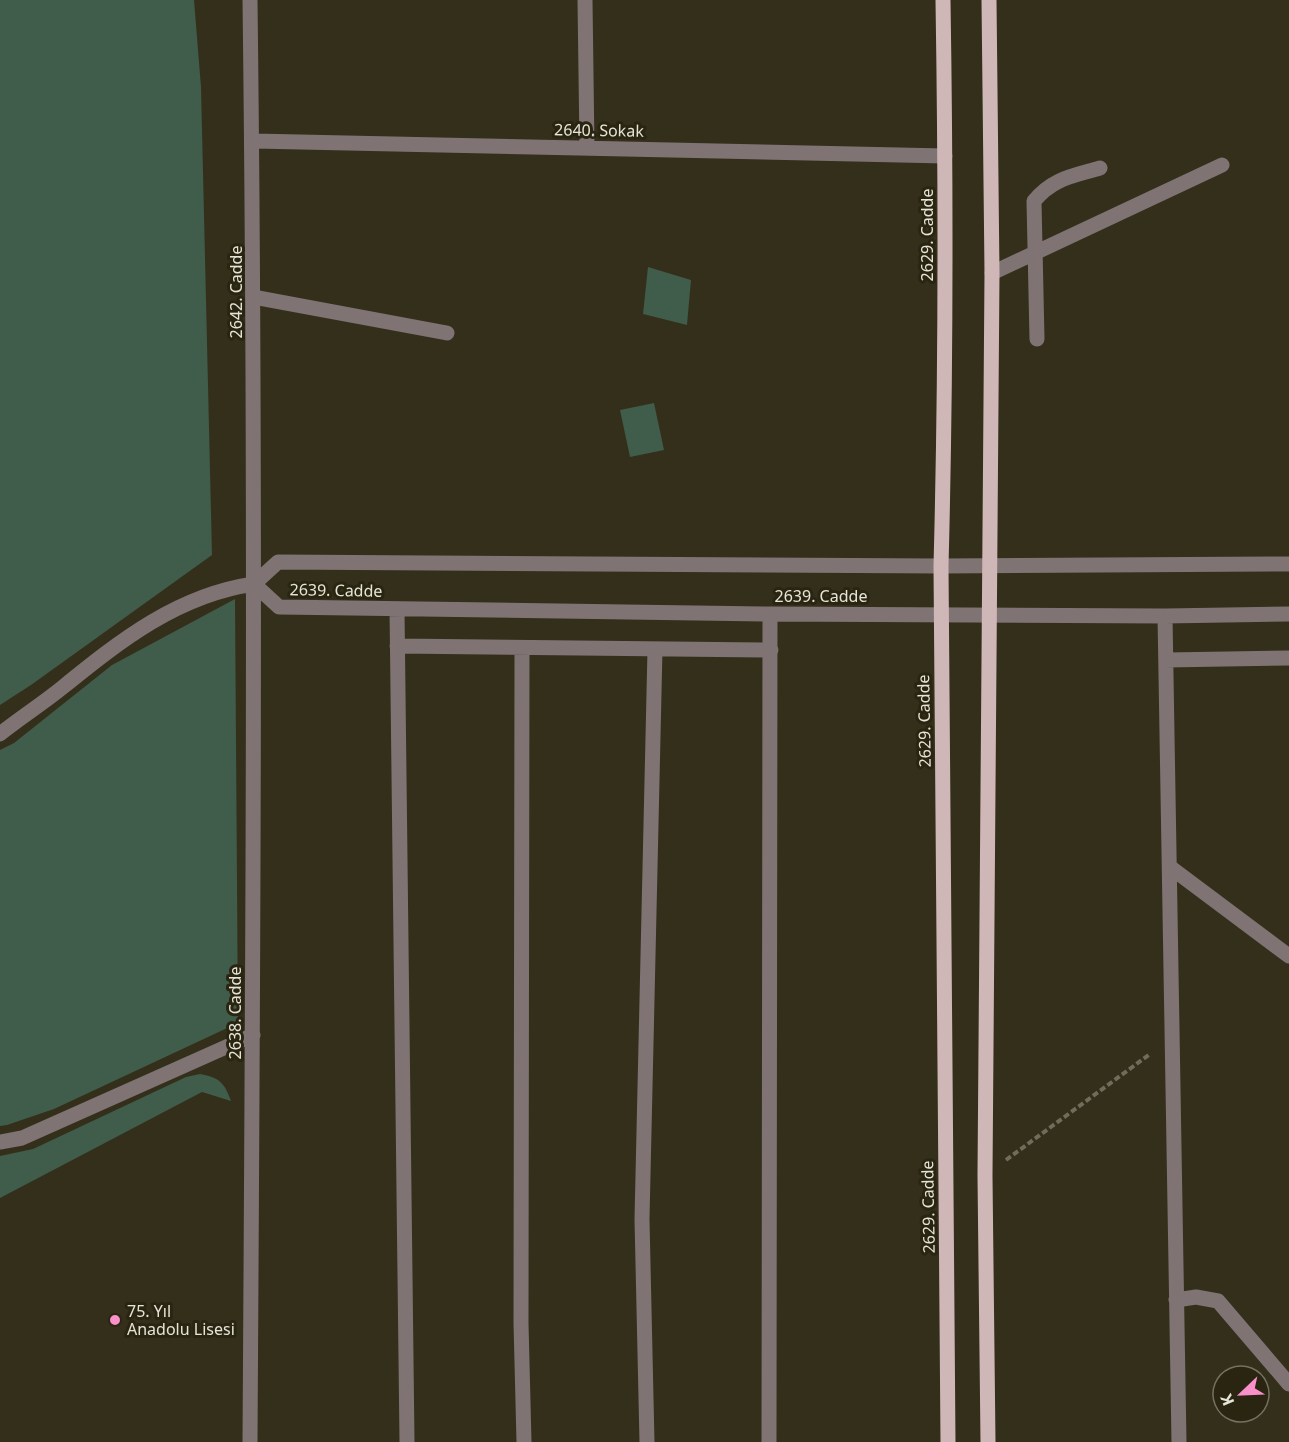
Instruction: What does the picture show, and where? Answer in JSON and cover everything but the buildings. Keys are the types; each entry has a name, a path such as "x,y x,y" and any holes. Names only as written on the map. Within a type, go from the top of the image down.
{"main road":[{"name":"2629. Cadde","path":"943,0 945,422 941,614 948,1442"},
{"path":"987,1442 985,1176 992,273 989,0"}],"street":[{"name":"2642. Cadde","path":"250,0 254,297 254,584"},
{"path":"585,0 587,148"},
{"name":"2640. Sokak","path":"252,141 945,156"},
{"path":"992,273 1222,165"},
{"path":"1037,339 1034,201 1043,190 1057,180 1100,168"},
{"path":"254,297 447,333"},
{"name":"2639. Cadde","path":"1289,564 941,566 278,562 254,584 279,607 770,614 1165,616 1289,614"},
{"path":"0,734 131,634 179,607 211,593 254,584"},
{"name":"2638. Cadde","path":"250,1442 254,584"},
{"path":"397,609 407,1442"},
{"path":"769,1442 770,614"},
{"path":"1165,616 1179,1442"},
{"path":"397,646 771,650"},
{"path":"522,648 521,1323 524,1442"},
{"path":"647,1442 642,1219 655,649"},
{"path":"1166,660 1289,658"},
{"path":"1170,867 1289,956"},
{"path":"0,1142 22,1138 253,1035"},
{"path":"1176,1300 1196,1297 1218,1301 1289,1384"}],"path":[{"path":"985,1176 1172,1038"}],"green space":[{"path":"0,0 194,0 201,87 212,555 0,705"},
{"path":"648,267 691,280 687,325 643,314"},
{"path":"654,403 664,450 630,457 620,410"},
{"path":"235,599 238,1023 54,1109 0,1126 0,750 14,743 112,665"},
{"path":"200,1074 220,1082 231,1101 202,1092 0,1198 0,1156 33,1149 186,1077"}],"place":[{"name":"75. Yıl Anadolu Lisesi","path":"115,1320"}]}
